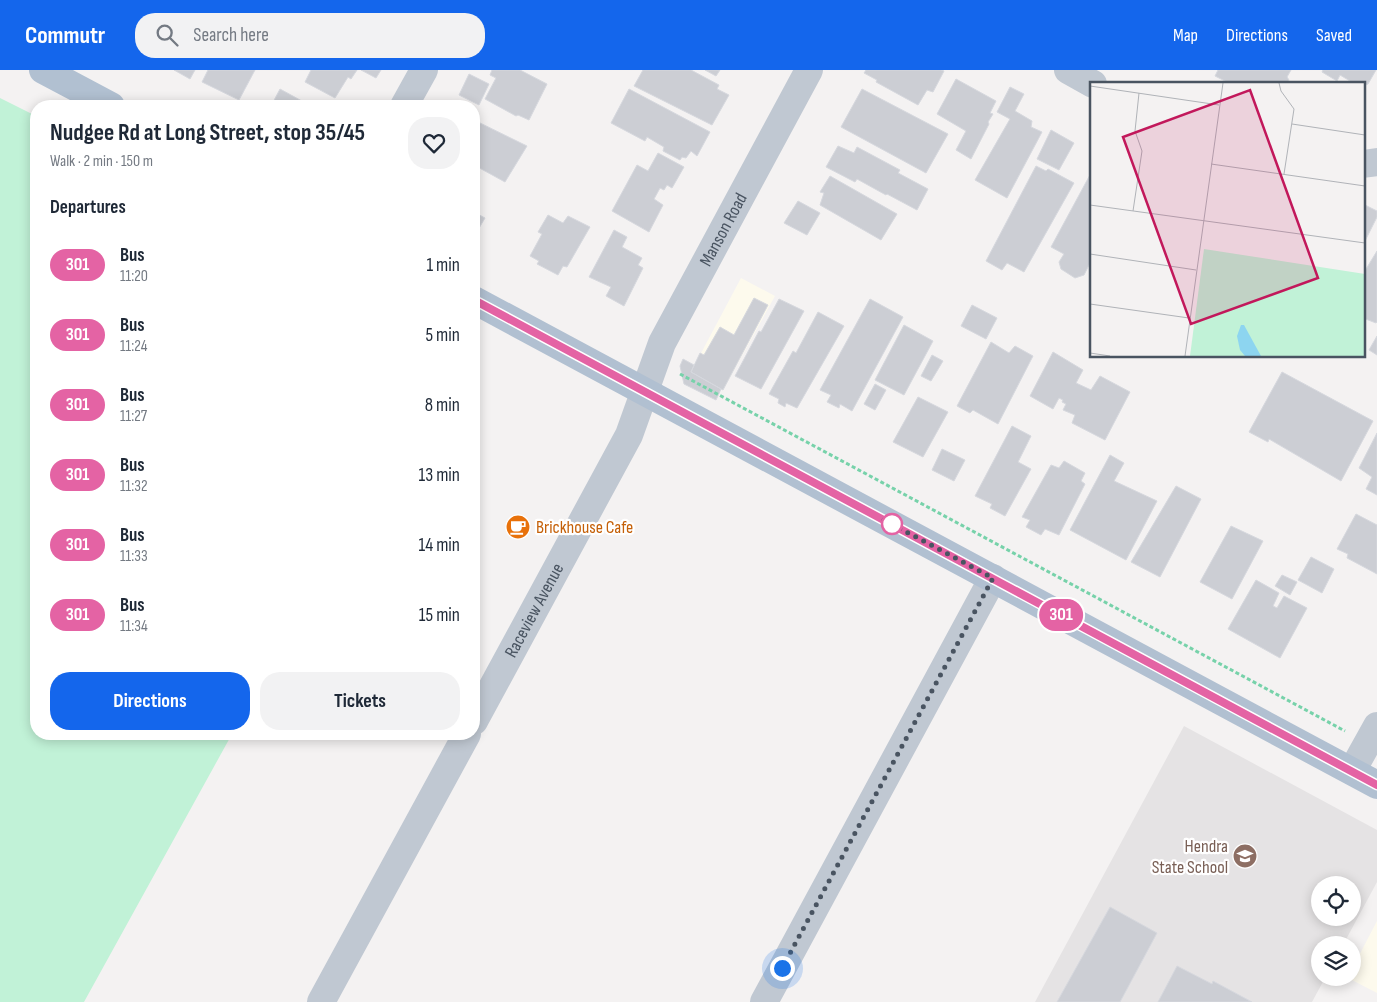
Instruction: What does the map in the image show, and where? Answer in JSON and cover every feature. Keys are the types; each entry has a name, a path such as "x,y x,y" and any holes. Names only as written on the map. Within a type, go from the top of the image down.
{"main road":[{"path":"43,70 100,100"},
{"path":"480,303 1377,785"}],"street":[{"path":"407,100 424,70"},
{"name":"Manson Road","path":"645,391 662,344 809,70"},
{"path":"1068,70 1090,82"},
{"path":"1364,164 1377,162"},
{"name":"Raceview Avenue","path":"480,710 629,435 645,391"},
{"path":"764,1002 993,578"},
{"path":"1352,772 1377,726"},
{"path":"321,1002 464,740"}],"path":[{"path":"680,374 1346,732"}],"shaded area":[{"path":"741,278 775,296 723,390 691,372"},
{"name":"Hendra State School","path":"1184,726 1377,830 1377,882 1361,912 1361,876 1311,876 1311,926 1353,926 1348,936 1311,936 1311,986 1321,986 1312,1002 1035,1002"},
{"path":"1377,921 1377,993 1361,985 1361,952"}],"green space":[{"path":"0,98 30,113 30,740 229,740 84,1002 0,1002"}],"building":[{"path":"174,70 195,70 190,79"},
{"path":"208,70 255,70 239,100 202,82"},
{"path":"311,70 357,70 351,79 348,77 335,98 305,82"},
{"path":"361,70 381,70 376,78"},
{"path":"492,70 520,70 547,84 529,120 518,115 516,116 485,99 496,78 490,75"},
{"path":"643,70 691,70 719,85 717,89 729,95 712,125 634,86"},
{"path":"705,70 720,70 716,76"},
{"path":"866,70 944,71 933,92 927,90 918,105 876,82 877,80 864,73"},
{"path":"1218,70 1291,70 1287,77 1288,82 1227,82 1215,76"},
{"path":"1323,70 1376,70 1368,84 1364,86 1364,82 1352,82 1340,75 1337,81 1322,72"},
{"path":"469,74 489,84 480,103 480,100 469,100 459,95"},
{"path":"956,79 996,101 990,113 993,114 988,122 989,124 971,159 956,150 966,131 937,114"},
{"path":"1010,87 1024,94 1015,111 1032,121 1031,127 1042,132 1007,198 975,180 1010,119 997,112"},
{"path":"280,89 300,100 274,100"},
{"path":"629,89 710,132 697,156 691,151 686,158 682,157 680,160 663,151 664,147 647,137 645,141 611,123"},
{"path":"862,89 948,134 926,173 841,127"},
{"path":"480,123 527,146 505,182 480,168"},
{"path":"1051,130 1074,143 1059,170 1037,159"},
{"path":"838,146 854,153 857,147 900,170 898,173 928,189 917,210 857,179 855,182 826,167"},
{"path":"658,153 684,167 672,188 667,185 664,190 660,188 654,199 663,205 649,232 612,211 637,165 648,171"},
{"path":"1036,166 1046,171 1048,169 1074,183 1024,272 1007,263 1002,270 986,261"},
{"path":"1090,175 1090,263 1084,275 1075,278 1061,269 1059,262 1064,254 1051,247"},
{"path":"830,176 897,214 881,240 820,205 824,193 820,192"},
{"path":"798,201 820,213 807,235 784,223"},
{"path":"1364,204 1377,211 1377,217 1364,243"},
{"path":"480,215 485,218 480,226"},
{"path":"548,215 563,223 568,216 590,227 567,267 563,266 558,275 537,264 539,261 530,256 542,234 538,232"},
{"path":"614,230 627,237 622,247 642,258 638,265 643,268 624,306 606,296 611,287 589,277"},
{"path":"1377,251 1376,323 1364,318 1364,272"},
{"path":"754,298 768,305 723,390 691,372 700,353 704,355 720,327 734,335"},
{"path":"779,299 804,311 761,389 735,376"},
{"path":"870,299 903,317 852,411 840,404 839,408 827,402 831,395 820,390"},
{"path":"972,305 997,318 986,339 961,326"},
{"path":"818,312 844,326 797,408 786,403 785,407 778,403 779,399 769,394 793,351 796,353"},
{"path":"904,325 933,341 904,395 875,380"},
{"path":"1377,336 1377,355 1369,350"},
{"path":"991,342 1009,353 1015,346 1033,356 998,424 973,410 970,413 957,406"},
{"path":"1053,352 1083,370 1076,383 1091,390 1100,376 1130,392 1105,440 1072,423 1075,415 1063,410 1066,404 1062,402 1063,400 1059,398 1053,409 1030,396"},
{"path":"932,355 943,361 931,381 921,376"},
{"path":"683,359 694,365 691,372 721,389 716,400 684,384 680,366"},
{"path":"1282,372 1373,421 1341,481 1269,439 1268,442 1249,432"},
{"path":"875,384 886,390 875,410 864,404"},
{"path":"918,397 948,412 923,457 893,442"},
{"path":"1012,426 1031,436 1018,462 1031,469 1005,516 990,508 992,504 975,496"},
{"path":"1377,433 1377,495 1366,489 1372,477 1359,468"},
{"path":"942,449 965,460 954,481 932,470"},
{"path":"1110,455 1124,463 1114,481 1157,501 1126,560 1070,530"},
{"path":"1064,461 1085,473 1081,481 1085,484 1059,535 1045,529 1041,535 1026,527 1030,520 1022,517 1051,465 1059,468"},
{"path":"1176,486 1201,499 1160,577 1131,562"},
{"path":"1356,514 1377,525 1377,574 1347,558 1348,554 1337,549"},
{"path":"1231,526 1263,541 1232,599 1200,582"},
{"path":"1311,557 1334,569 1322,593 1298,580"},
{"path":"1282,575 1297,582 1290,595 1275,586"},
{"path":"1256,580 1279,593 1273,606 1277,608 1284,596 1307,608 1280,658 1228,629"},
{"path":"1110,907 1157,933 1120,1002 1057,1002"},
{"path":"1177,966 1212,984 1213,981 1252,1002 1158,1002"}],"bus line":[{"name":"301","path":"480,303 1377,785"}],"place":[{"name":"Brickhouse Cafe","path":"518,527"},
{"name":"Hendra State School","path":"1245,856"}],"route":[{"path":"782,968 993,578 884,520 892,524"}]}
